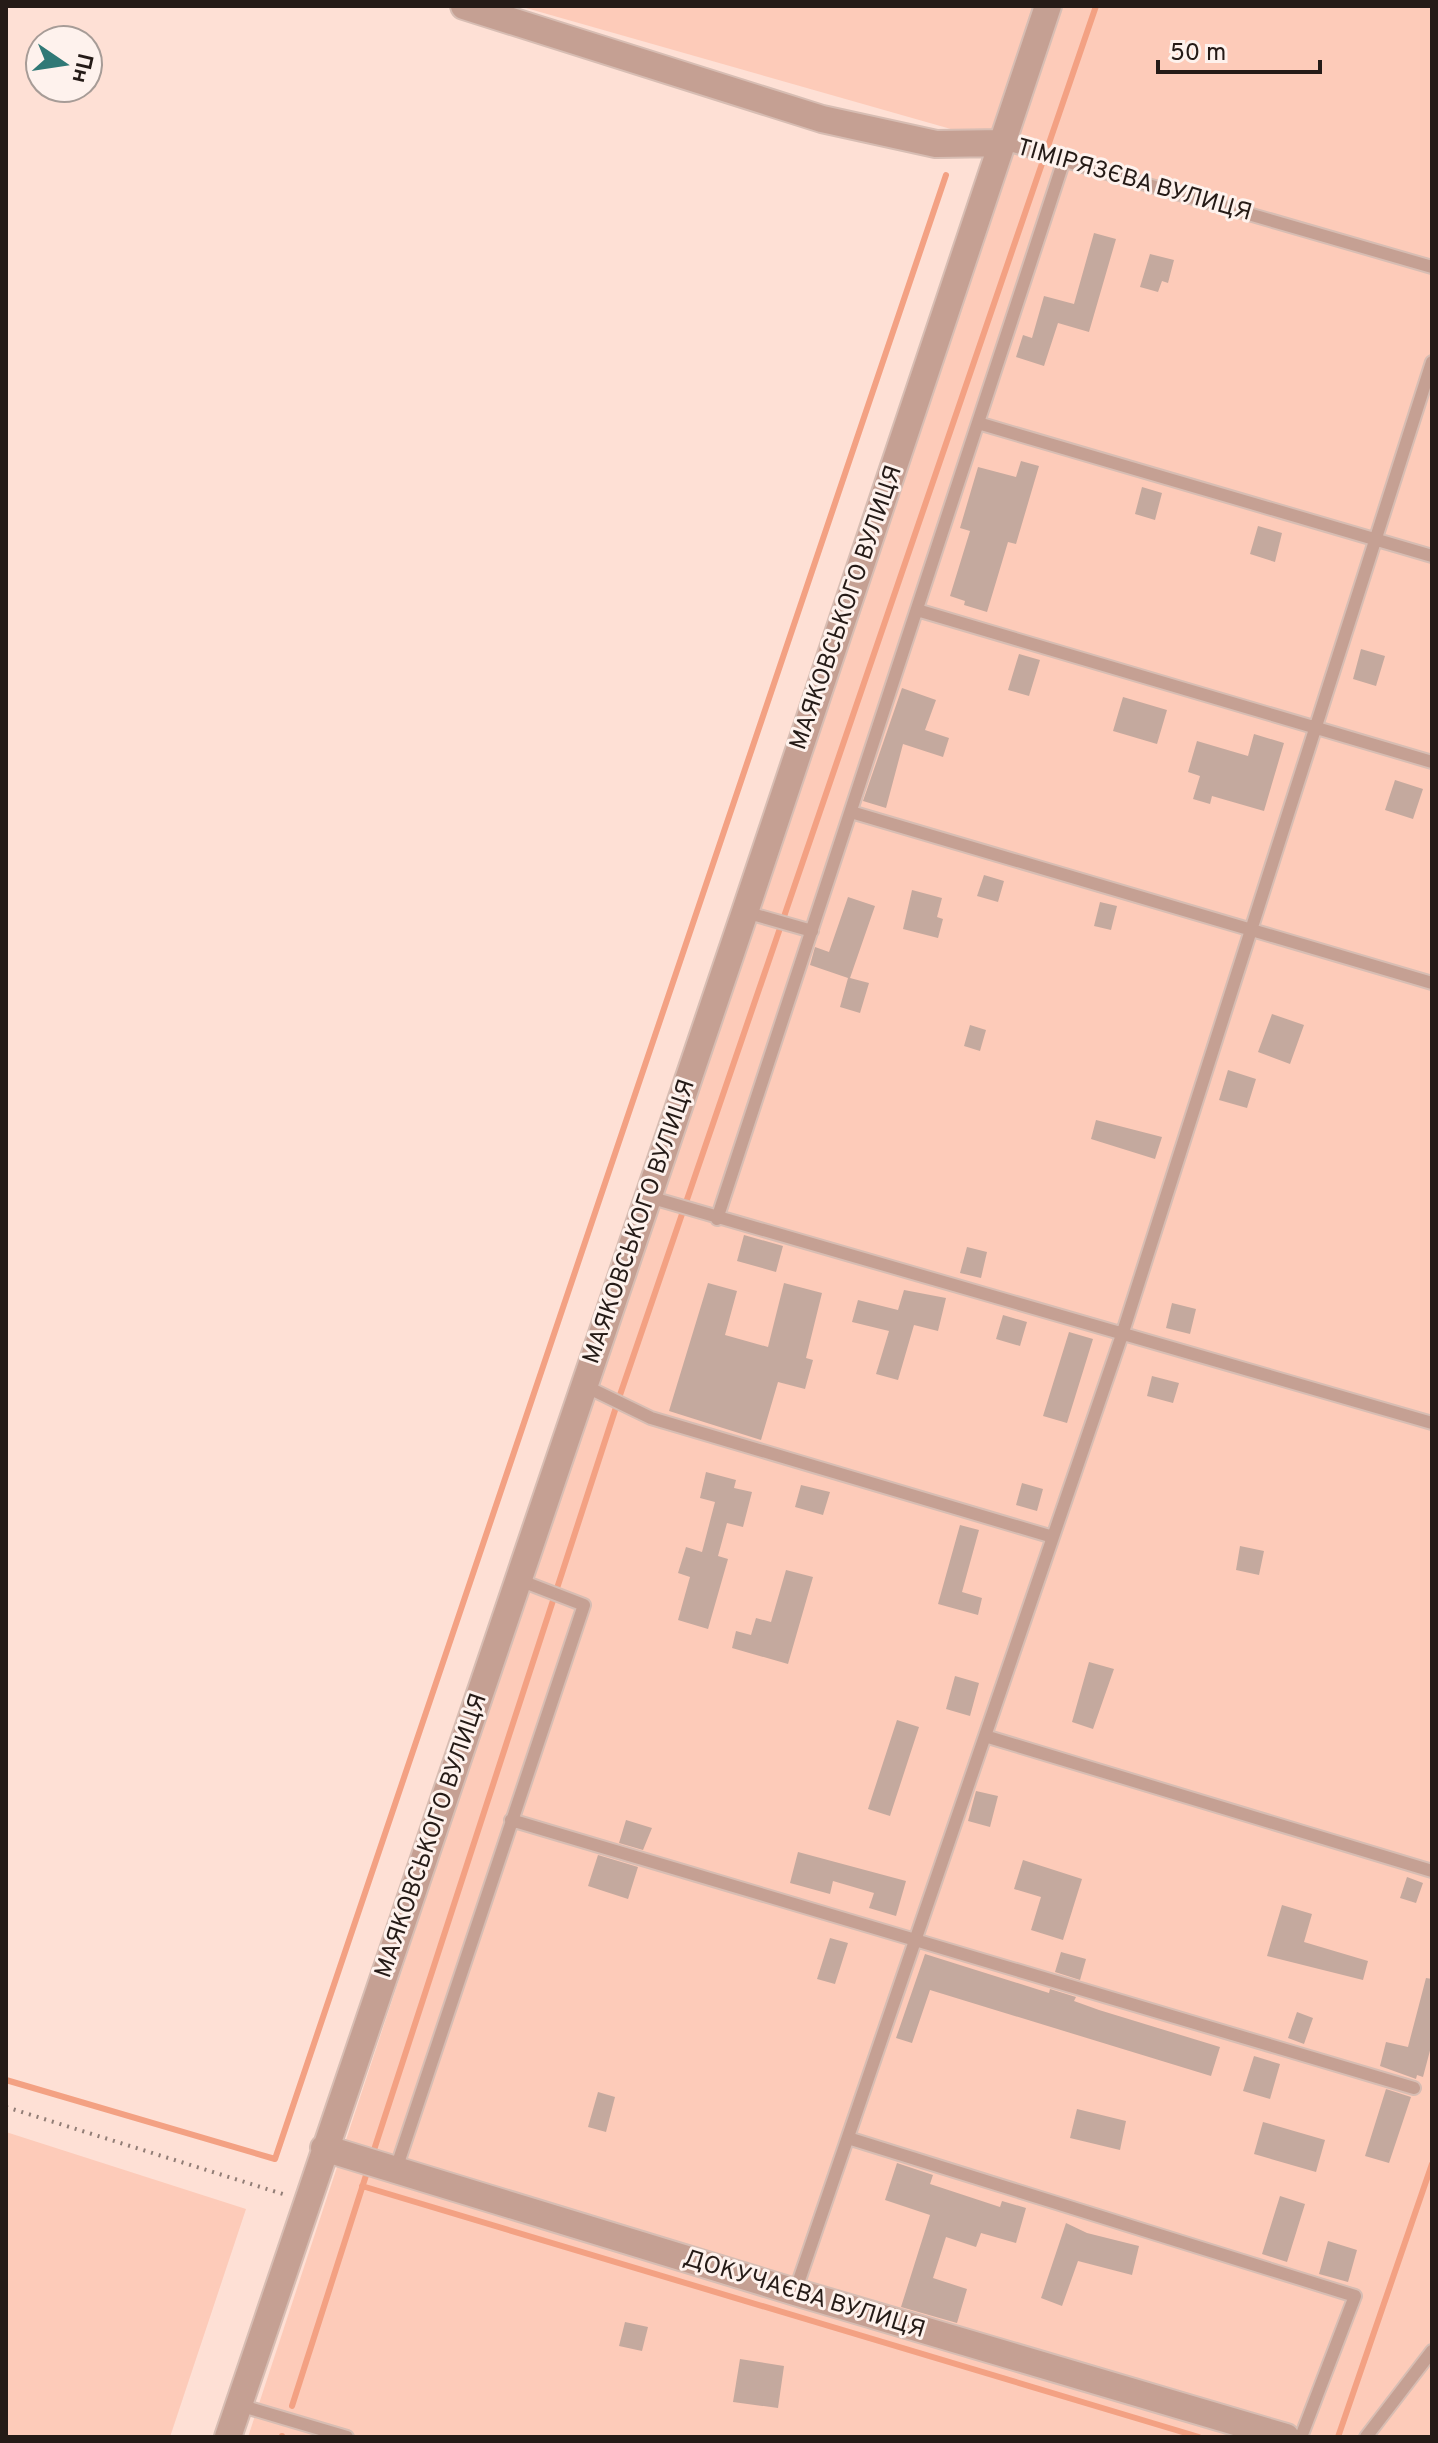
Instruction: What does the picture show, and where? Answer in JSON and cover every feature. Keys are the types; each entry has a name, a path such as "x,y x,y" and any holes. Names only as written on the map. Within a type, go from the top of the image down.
{"street":[{"name":"ТІМІРЯЗЄВА ВУЛИЦЯ","path":"464,6 822,119 936,144 1003,143"},
{"name":"МАЯКОВСЬКОГО ВУЛИЦЯ","path":"228,2437 324,2148 529,1584 585,1386 1048,6"},
{"name":"ДОКУЧАЄВА ВУЛИЦЯ","path":"324,2148 1286,2437"}],"lane":[{"name":"ТІМІРЯЗЄВА ВУЛИЦЯ","path":"1003,143 1432,267"},
{"path":"717,1219 1064,160"},
{"path":"795,2292 1122,1335 1432,362"},
{"path":"978,423 1432,556"},
{"path":"917,610 1432,762"},
{"path":"851,812 1432,983"},
{"path":"745,912 812,931"},
{"path":"649,1197 1432,1423"},
{"path":"585,1386 651,1418 1053,1537"},
{"path":"390,2170 584,1605 529,1584"},
{"path":"985,1736 1432,1871"},
{"path":"511,1820 1414,2088"},
{"path":"848,2138 1355,2296 1301,2437"},
{"path":"1366,2437 1432,2351"},
{"path":"239,2405 347,2437"}],"path":[{"path":"6,2107 306,2202"}],"shaded area":[{"path":"519,6 1045,6 1000,143"},
{"path":"1050,6 1432,6 1432,2437 248,2437"},
{"path":"6,2132 246,2209 170,2437 6,2437"}],"building":[{"path":"1094,233 1116,239 1089,332 1058,323 1044,366 1016,357 1023,335 1032,338 1044,296 1074,304"},
{"path":"1150,254 1174,260 1168,283 1162,281 1158,292 1140,287"},
{"path":"1021,461 1039,466 1016,544 1008,542 987,612 964,605 965,601 950,596 970,531 960,528 978,467 1016,477"},
{"path":"1142,487 1162,493 1155,520 1135,514"},
{"path":"1258,526 1282,533 1275,562 1250,554"},
{"path":"1361,649 1385,656 1376,686 1353,679"},
{"path":"1019,654 1040,660 1029,696 1008,690"},
{"path":"902,688 936,700 925,730 949,738 943,757 903,744 886,808 863,801"},
{"path":"1123,697 1167,710 1157,744 1113,731"},
{"path":"1254,734 1284,743 1264,811 1212,796 1210,804 1193,799 1200,776 1188,772 1197,741 1248,756"},
{"path":"1395,780 1423,789 1413,819 1385,810"},
{"path":"984,875 1004,881 998,902 977,896"},
{"path":"912,890 942,898 937,917 943,919 938,938 903,929"},
{"path":"848,897 875,906 850,978 869,983 860,1013 840,1007 848,978 810,965 815,947 829,952"},
{"path":"1100,902 1117,906 1111,930 1094,926"},
{"path":"1272,1014 1304,1025 1290,1064 1258,1052"},
{"path":"970,1025 986,1030 980,1051 964,1046"},
{"path":"1228,1070 1256,1079 1247,1108 1219,1100"},
{"path":"1096,1120 1162,1137 1155,1159 1091,1139"},
{"path":"744,1235 783,1246 776,1272 737,1261"},
{"path":"967,1247 987,1252 981,1278 960,1273"},
{"path":"708,1283 737,1291 725,1335 768,1347 784,1283 822,1293 806,1358 813,1360 805,1389 778,1382 761,1440 669,1411"},
{"path":"904,1290 946,1298 938,1331 914,1325 898,1380 876,1374 889,1331 852,1322 858,1300 898,1310"},
{"path":"1172,1303 1196,1309 1190,1334 1166,1328"},
{"path":"1003,1315 1027,1322 1020,1346 996,1339"},
{"path":"1069,1332 1093,1339 1067,1423 1043,1416"},
{"path":"1152,1376 1179,1383 1173,1403 1147,1396"},
{"path":"706,1472 736,1480 734,1488 752,1492 743,1527 727,1523 718,1556 728,1559 708,1629 678,1620 690,1577 678,1573 686,1547 702,1552 715,1502 700,1498"},
{"path":"1022,1483 1043,1489 1037,1511 1016,1505"},
{"path":"801,1485 830,1492 823,1515 795,1507"},
{"path":"960,1525 979,1530 962,1592 982,1598 978,1615 938,1604"},
{"path":"1240,1546 1264,1551 1259,1575 1236,1570"},
{"path":"786,1570 813,1577 788,1664 732,1648 736,1631 751,1635 756,1618 771,1622"},
{"path":"1089,1662 1114,1669 1093,1729 1072,1722"},
{"path":"955,1676 979,1683 970,1716 946,1709"},
{"path":"897,1720 919,1727 890,1816 868,1809"},
{"path":"976,1791 998,1796 990,1827 968,1821"},
{"path":"626,1820 652,1828 643,1850 619,1843"},
{"path":"798,1852 906,1881 896,1916 869,1908 874,1893 833,1881 830,1894 790,1883"},
{"path":"598,1855 638,1867 628,1899 588,1886"},
{"path":"1023,1860 1082,1879 1063,1940 1031,1930 1041,1897 1014,1889"},
{"path":"1407,1877 1423,1883 1416,1903 1400,1898"},
{"path":"1282,1905 1312,1914 1304,1942 1368,1961 1363,1980 1267,1956"},
{"path":"830,1938 848,1943 835,1984 817,1979"},
{"path":"1061,1952 1086,1959 1080,1980 1055,1972"},
{"path":"925,1954 1049,1993 1050,1989 1076,1997 1074,2001 1099,2010 1220,2047 1211,2076 930,1990 912,2043 896,2038"},
{"path":"1426,1978 1432,1979 1432,2043 1423,2077 1417,2075 1416,2079 1380,2066 1386,2042 1408,2047"},
{"path":"1297,2012 1313,2018 1304,2044 1288,2038"},
{"path":"1254,2056 1280,2064 1270,2099 1243,2091"},
{"path":"1386,2089 1411,2097 1389,2163 1365,2156"},
{"path":"598,2092 615,2097 606,2132 588,2127"},
{"path":"1077,2109 1126,2121 1120,2150 1070,2138"},
{"path":"1263,2122 1325,2140 1316,2172 1254,2154"},
{"path":"897,2163 933,2175 930,2184 1000,2207 1002,2201 1026,2208 1016,2243 981,2233 976,2247 946,2237 933,2278 967,2289 957,2323 901,2307 930,2215 885,2200"},
{"path":"1280,2196 1305,2204 1287,2262 1262,2254"},
{"path":"1066,2223 1087,2233 1139,2246 1132,2275 1078,2261 1062,2306 1041,2298"},
{"path":"1328,2241 1357,2250 1348,2282 1319,2274"},
{"path":"625,2322 648,2327 642,2351 619,2346"},
{"path":"740,2359 784,2366 778,2408 733,2402"}],"waterway":[{"path":"372,2156 620,1395 1096,6"},
{"path":"6,2080 275,2159 946,175"},
{"path":"1338,2437 1432,2164"},
{"path":"292,2406 369,2166"},
{"path":"362,2186 1199,2437"}]}
